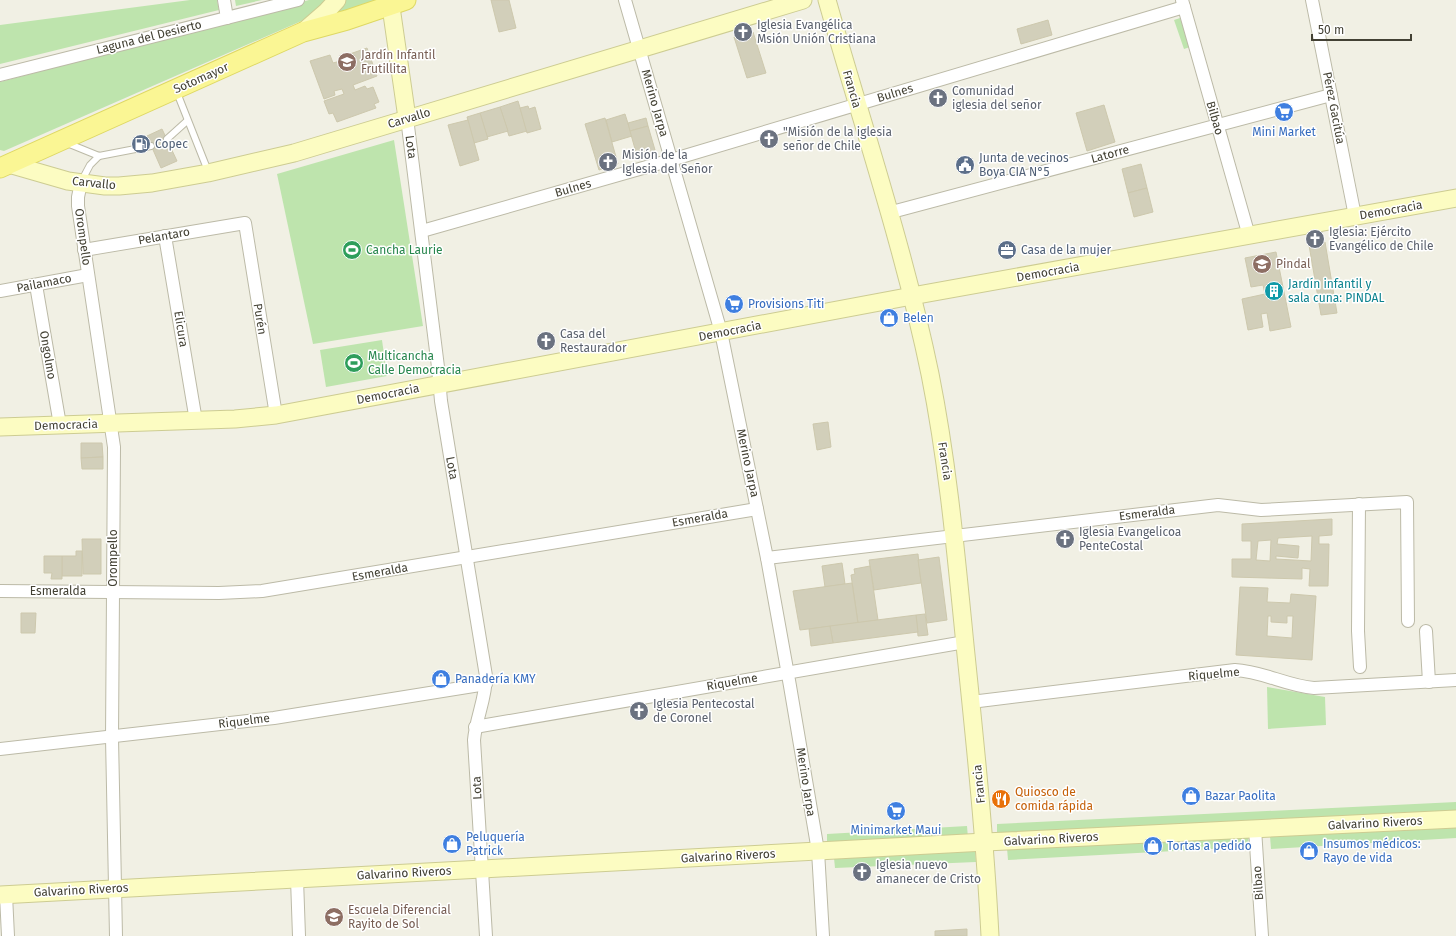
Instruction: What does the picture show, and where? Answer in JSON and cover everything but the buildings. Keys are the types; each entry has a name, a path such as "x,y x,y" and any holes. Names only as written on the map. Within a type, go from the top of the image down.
{"main road":[{"name":"Sotomayor","path":"5,166 302,32 347,20 396,1"}],"street":[{"path":"224,0 227,18"},
{"name":"Laguna del Desierto","path":"0,75 298,0"},
{"path":"302,32 326,12 337,0"},
{"name":"Merino Jarpa","path":"625,0 721,332 767,558 788,672 818,851 823,936"},
{"name":"Carvallo","path":"5,166 81,183 105,186 134,185 208,174 294,153 803,0"},
{"name":"Francia","path":"826,0 912,296 937,412 946,463 985,842 990,936"},
{"name":"Pérez Gacitúa","path":"1312,0 1355,216"},
{"name":"Lota","path":"396,1 407,118 422,231 441,401 486,684 475,727 486,936"},
{"name":"Bulnes","path":"422,231 671,160 1183,3"},
{"name":"Bilbao","path":"1183,3 1249,236"},
{"name":"Latorre","path":"888,213 1331,95"},
{"name":"Orompello","path":"81,183 78,197 84,250 114,447 112,738 116,936"},
{"name":"Democracia","path":"0,427 196,421 276,415 912,296 1456,198"},
{"name":"Pelantaro","path":"84,250 244,223"},
{"name":"Purén","path":"244,223 276,415"},
{"name":"Elicura","path":"165,236 196,421"},
{"name":"Pailamaco","path":"0,291 88,275"},
{"name":"Ongolmo","path":"36,285 60,425"},
{"name":"Esmeralda","path":"767,558 1218,505 1261,510 1407,502 1408,622"},
{"path":"1358,504 1358,631 1360,668"},
{"name":"Esmeralda","path":"0,591 218,593 262,591 757,509"},
{"path":"1426,631 1429,682"},
{"name":"Riquelme","path":"475,727 965,642"},
{"name":"Riquelme","path":"971,702 1235,670 1254,672 1299,686 1314,688 1456,680"},
{"name":"Riquelme","path":"0,749 112,738 274,718 486,684"},
{"name":"Galvarino Riveros","path":"3,895 985,842 1456,819"},
{"name":"Bilbao","path":"1255,829 1262,936"},
{"path":"297,879 299,936"},
{"path":"3,895 8,936"}],"lane":[{"path":"176,89 187,121 203,157 208,174"},
{"path":"167,139 187,121"},
{"path":"60,141 76,145 99,156"},
{"path":"81,183 90,165 99,156 151,146"}],"green space":[{"path":"190,0 217,0 219,10 0,64 0,25"},
{"path":"235,0 262,0 236,6"},
{"path":"309,0 333,0 306,19 4,151 0,150 0,82"},
{"path":"346,0 379,0 338,17 336,12"},
{"path":"1180,18 1190,47 1184,49 1174,20"},
{"name":"Cancha Laurie","path":"394,140 423,326 313,344 277,174"},
{"name":"Multicancha Calle Democracia","path":"382,340 387,376 326,387 320,350"},
{"path":"1267,687 1325,697 1326,725 1268,729"},
{"path":"1456,802 1456,813 997,836 997,824"},
{"path":"967,826 968,838 827,844 827,834"},
{"path":"1456,826 1456,838 1271,849 1270,836"},
{"path":"1248,836 1249,847 1008,860 1007,848"},
{"path":"975,850 976,862 835,868 834,858"}],"place":[{"name":"Iglesia Evangélica Msión Unión Cristiana","path":"743,32"},
{"name":"Jardín Infantil Frutillita","path":"347,62"},
{"name":"Comunidad iglesia del señor","path":"938,98"},
{"name":"Mini Market","path":"1284,112"},
{"name":"\"Misión de la iglesia señor de Chile","path":"769,139"},
{"name":"Copec","path":"141,144"},
{"name":"Misión de la Iglesia del Señor","path":"608,162"},
{"name":"Junta de vecinos Boya CIA N°5","path":"965,165"},
{"name":"Iglesia: Ejército Evangélico de Chile","path":"1315,239"},
{"name":"Cancha Laurie","path":"352,250"},
{"name":"Casa de la mujer","path":"1007,250"},
{"name":"Pindal","path":"1262,264"},
{"name":"Jardín infantil y sala cuna: PINDAL","path":"1274,291"},
{"name":"Provisions Titi","path":"734,304"},
{"name":"Belen","path":"889,318"},
{"name":"Casa del Restaurador","path":"546,341"},
{"name":"Multicancha Calle Democracia","path":"354,363"},
{"name":"Iglesia Evangelicoa PenteCostal","path":"1065,539"},
{"name":"Panadería KMY","path":"441,679"},
{"name":"Iglesia Pentecostal de Coronel","path":"639,711"},
{"name":"Bazar Paolita","path":"1191,796"},
{"name":"Quiosco de comida rápida","path":"1001,799"},
{"name":"Minimarket Maui","path":"896,811"},
{"name":"Peluquería Patrick","path":"452,844"},
{"name":"Tortas a pedido","path":"1153,846"},
{"name":"Insumos médicos: Rayo de vida","path":"1309,851"},
{"name":"Iglesia nuevo amanecer de Cristo","path":"862,872"},
{"name":"Escuela Diferencial Rayito de Sol","path":"334,917"}]}
